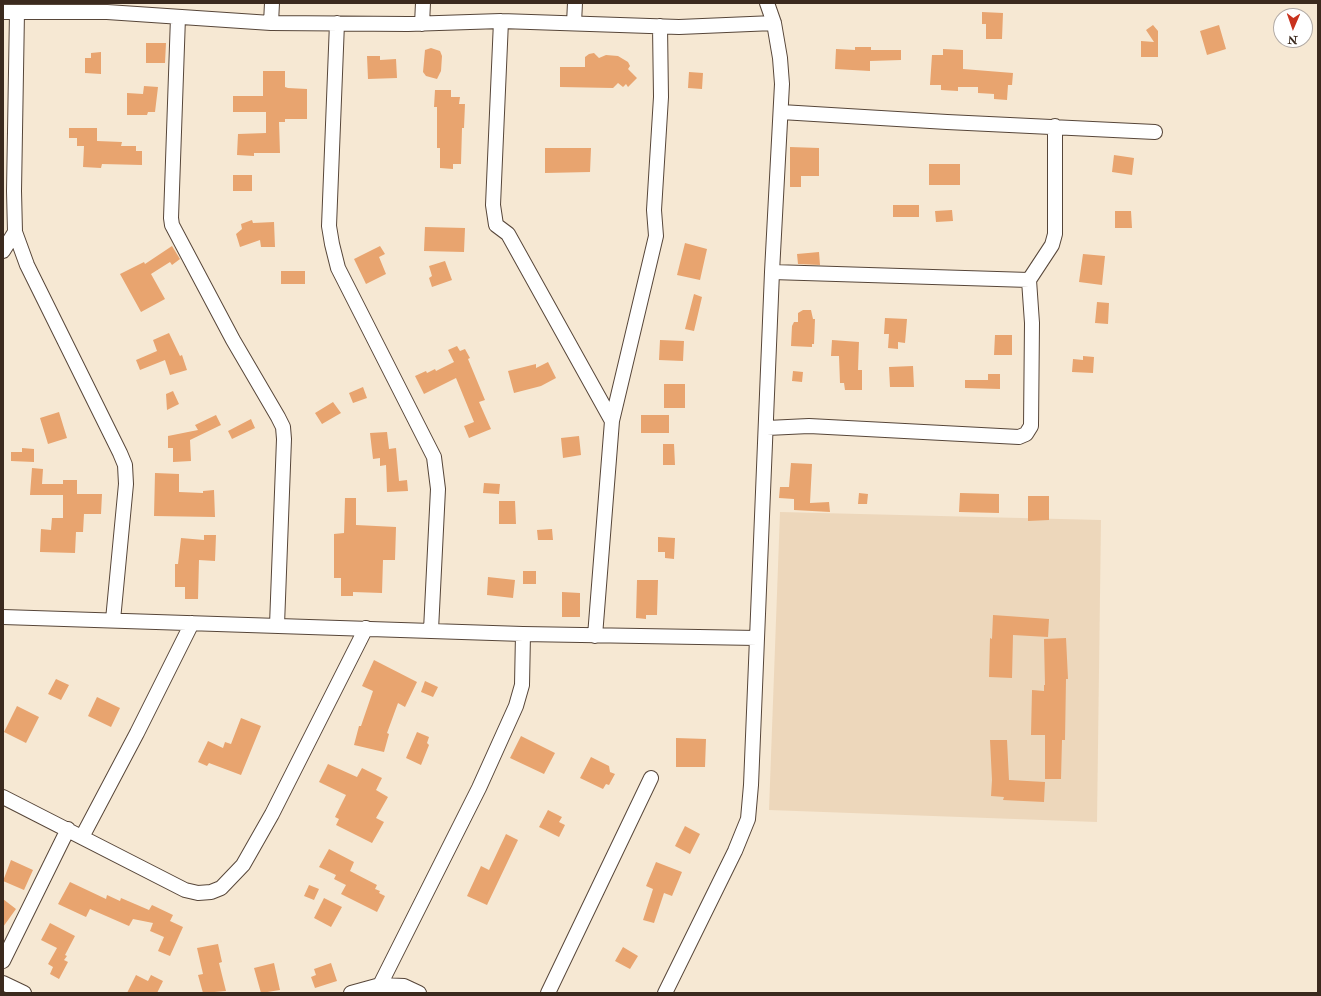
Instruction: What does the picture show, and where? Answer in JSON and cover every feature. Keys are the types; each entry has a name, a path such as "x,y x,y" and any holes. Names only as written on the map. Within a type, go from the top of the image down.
{"street":[{"path":"272,3 272,23"},
{"path":"422,24 423,3"},
{"path":"574,23 575,3"},
{"path":"665,993 735,851 748,819 751,785 767,428 772,272 782,84 780,58 774,23 767,3"},
{"path":"3,12 107,8 178,17 272,23 422,24 501,21 660,26 774,23"},
{"path":"17,12 14,191 15,232 27,265 125,465 126,484 113,620"},
{"path":"178,17 170,218 172,225 233,340 283,427 284,447 277,626"},
{"path":"501,21 493,205 496,225 508,234 612,421"},
{"path":"336,23 329,226 338,268 434,457 438,489 432,630"},
{"path":"595,636 612,421 656,236 654,210 661,97 660,26"},
{"path":"781,112 1155,132"},
{"path":"767,428 809,426 956,435 1024,436 1031,426 1032,323 1029,280 1052,245 1055,234 1055,126"},
{"path":"3,251 15,232"},
{"path":"772,272 1029,280"},
{"path":"3,617 523,634 757,638"},
{"path":"82,837 137,733 192,623"},
{"path":"3,797 185,890 198,893 211,892 221,888 243,865 272,814 366,628"},
{"path":"380,985 479,788 516,706 522,685 523,634"},
{"path":"548,993 651,778"},
{"path":"3,961 68,830"},
{"path":"352,993 380,985 404,986 419,993"},
{"path":"6,987 24,993"}],"shaded area":[{"path":"780,512 1101,520 1097,822 769,810"}],"building":[{"path":"982,12 1003,13 1002,39 986,39 986,24 982,24"},
{"path":"1153,25 1158,31 1158,57 1141,57 1141,41 1154,42 1146,30"},
{"path":"1219,25 1226,49 1207,55 1200,31"},
{"path":"146,43 166,43 165,63 146,63"},
{"path":"855,47 871,47 871,50 901,50 901,60 870,61 870,71 835,69 836,49 855,50"},
{"path":"431,48 440,51 442,56 441,71 437,79 426,76 423,72 425,50"},
{"path":"943,49 963,50 963,69 1013,73 1012,85 1008,85 1007,100 994,99 994,94 978,93 978,87 958,87 958,91 941,90 941,85 930,85 932,55 943,55"},
{"path":"101,52 101,74 85,73 85,58 91,58 91,53"},
{"path":"594,53 599,58 606,55 618,56 628,62 630,66 628,69 637,78 628,87 626,84 623,87 618,83 613,88 560,87 560,67 585,67 585,57"},
{"path":"367,56 380,56 380,60 396,59 397,78 368,79"},
{"path":"263,71 285,71 285,87 307,89 307,119 285,119 285,122 279,122 280,153 254,153 254,156 237,155 238,134 266,133 266,112 233,112 233,96 263,96"},
{"path":"689,72 703,73 702,89 688,88"},
{"path":"144,86 158,87 155,112 148,112 147,115 127,115 127,93 143,94"},
{"path":"435,90 451,90 451,97 460,97 459,104 465,104 464,128 462,128 461,164 453,164 453,169 440,168 440,148 437,148 437,107 434,107"},
{"path":"69,128 97,128 97,141 122,142 121,146 136,146 136,151 142,151 142,165 102,164 101,168 83,167 84,146 77,146 77,138 69,138"},
{"path":"790,147 819,148 819,176 801,176 801,187 790,187"},
{"path":"545,148 591,148 590,172 545,173"},
{"path":"1114,155 1134,158 1132,175 1112,172"},
{"path":"929,164 960,164 960,185 929,185"},
{"path":"233,175 252,175 252,191 233,191"},
{"path":"893,205 919,205 919,217 893,217"},
{"path":"952,210 953,221 936,222 935,211"},
{"path":"1115,211 1131,211 1132,228 1115,228"},
{"path":"252,220 253,223 274,222 275,247 261,247 260,240 240,247 236,234 242,229 241,224"},
{"path":"425,227 465,228 464,252 424,251"},
{"path":"685,243 707,249 700,280 677,275"},
{"path":"172,246 180,259 172,265 170,262 151,274 165,299 141,312 120,274 144,262 145,264"},
{"path":"380,246 385,254 379,257 386,274 366,284 354,259"},
{"path":"819,252 820,265 798,264 797,254"},
{"path":"1083,254 1105,256 1102,285 1079,282"},
{"path":"445,261 452,280 432,287 429,278 432,276 429,266"},
{"path":"281,271 305,271 305,284 281,284"},
{"path":"694,294 702,297 694,331 685,329"},
{"path":"1097,302 1109,303 1108,324 1095,323"},
{"path":"803,310 811,310 813,319 815,319 814,344 812,344 812,347 791,346 792,326 794,322 798,322 798,313"},
{"path":"885,318 907,319 905,343 898,342 898,349 888,348 889,334 884,334"},
{"path":"169,333 180,356 182,355 187,370 170,375 165,360 140,370 136,360 157,351 153,340"},
{"path":"995,335 1012,335 1012,355 994,355"},
{"path":"660,340 684,341 683,361 659,360"},
{"path":"832,340 859,342 858,370 862,370 862,390 845,390 844,383 840,383 839,356 831,356"},
{"path":"457,346 460,351 465,349 470,358 468,359 485,400 479,402 491,429 469,438 464,426 474,422 456,378 424,394 415,376 426,371 427,373 435,369 436,371 454,362 448,350"},
{"path":"1083,356 1094,357 1093,373 1072,372 1073,359 1083,360"},
{"path":"548,362 556,378 541,386 514,393 508,371 536,364 536,368"},
{"path":"913,366 914,387 890,387 889,367"},
{"path":"793,371 803,372 802,382 792,381"},
{"path":"988,374 1000,374 1000,389 965,388 965,380 988,380"},
{"path":"664,384 685,384 685,408 664,408"},
{"path":"363,387 367,398 353,403 349,393"},
{"path":"173,391 179,404 167,410 166,394"},
{"path":"333,402 341,413 322,424 315,413"},
{"path":"59,412 67,438 48,444 40,418"},
{"path":"216,415 221,425 190,440 191,461 173,462 173,448 168,448 168,436 198,430 195,425"},
{"path":"641,415 669,415 669,433 641,433"},
{"path":"251,419 255,428 232,439 228,431"},
{"path":"387,432 389,449 396,448 399,481 407,480 408,491 387,492 386,465 380,466 380,458 373,459 370,433"},
{"path":"579,436 581,455 563,458 561,438"},
{"path":"663,444 674,444 675,465 663,465"},
{"path":"22,448 34,449 34,462 11,461 11,452 22,452"},
{"path":"791,463 812,464 810,503 829,502 830,512 794,510 794,499 779,498 780,487 789,487"},
{"path":"32,468 43,469 42,484 63,484 63,480 77,480 77,494 102,494 101,514 84,514 83,532 76,532 75,553 40,552 41,529 51,530 52,518 63,518 63,495 30,495"},
{"path":"155,473 179,474 179,492 203,493 203,491 214,490 215,517 154,516"},
{"path":"484,483 500,484 499,494 483,493"},
{"path":"859,493 868,494 867,504 858,504"},
{"path":"960,493 999,494 999,513 959,512"},
{"path":"1028,496 1049,496 1049,520 1028,521"},
{"path":"345,498 356,498 356,525 396,527 395,560 383,560 382,593 353,592 353,596 341,596 341,578 334,578 334,534 344,533"},
{"path":"499,501 515,501 516,524 499,524"},
{"path":"552,529 553,540 538,540 537,530"},
{"path":"204,535 216,535 215,561 199,560 198,599 185,599 185,587 175,587 175,564 178,564 181,538 204,540"},
{"path":"658,537 675,538 674,559 665,558 665,552 658,552"},
{"path":"523,571 536,571 536,584 523,584"},
{"path":"488,577 515,580 513,598 487,595"},
{"path":"637,580 658,580 657,615 646,615 646,619 636,618"},
{"path":"562,592 580,593 580,617 562,617"},
{"path":"993,615 1049,619 1048,637 1013,635 1012,678 989,677 990,638 992,639"},
{"path":"1066,638 1068,679 1066,679 1065,740 1062,740 1061,779 1045,779 1045,735 1031,735 1032,690 1044,691 1044,639"},
{"path":"374,660 417,682 405,707 398,703 387,733 389,734 384,752 354,745 359,726 361,726 373,691 362,686"},
{"path":"56,679 69,685 61,700 48,694"},
{"path":"425,681 438,687 433,697 421,692"},
{"path":"97,697 120,708 111,727 88,716"},
{"path":"17,706 39,717 26,743 4,732"},
{"path":"241,718 261,726 241,775 209,763 207,766 198,762 208,741 223,748 225,742 231,744"},
{"path":"417,732 429,737 427,743 429,745 421,765 406,758"},
{"path":"521,736 555,753 544,774 510,758"},
{"path":"676,738 706,739 705,767 676,767"},
{"path":"990,740 1007,740 1009,780 1045,782 1044,802 1003,800 1004,797 991,796 992,780"},
{"path":"591,757 609,766 610,772 615,774 609,785 606,784 603,789 580,778"},
{"path":"328,764 357,777 362,768 382,778 376,790 388,797 376,818 384,822 372,843 336,825 339,819 335,817 346,795 319,782"},
{"path":"548,810 562,817 559,822 565,825 559,837 539,827"},
{"path":"685,826 700,834 690,854 675,846"},
{"path":"506,834 518,840 487,905 467,896 481,866 489,870"},
{"path":"329,849 354,862 350,871 377,885 375,889 380,891 379,893 385,896 377,912 341,894 346,885 334,879 336,875 319,867"},
{"path":"11,860 33,870 24,890 3,881"},
{"path":"656,862 682,872 672,896 664,893 654,923 643,920 653,889 646,886"},
{"path":"70,882 106,899 107,895 120,901 121,898 149,910 152,905 173,915 170,921 183,927 170,956 158,951 164,937 150,931 153,923 133,919 129,926 90,909 86,917 58,904"},
{"path":"309,885 319,889 314,900 304,896"},
{"path":"324,898 342,907 331,927 314,918"},
{"path":"3,899 16,909 3,927"},
{"path":"50,923 75,936 65,955 67,956 64,960 68,962 59,979 50,974 53,967 48,964 57,948 41,940"},
{"path":"218,944 222,962 219,963 226,991 203,993 198,975 203,974 197,948"},
{"path":"623,947 638,956 630,969 615,961"},
{"path":"274,963 280,990 261,993 254,968"},
{"path":"331,963 337,981 315,988 311,977 316,975 314,969"},
{"path":"136,975 148,981 151,975 163,981 157,993 127,993"}]}
